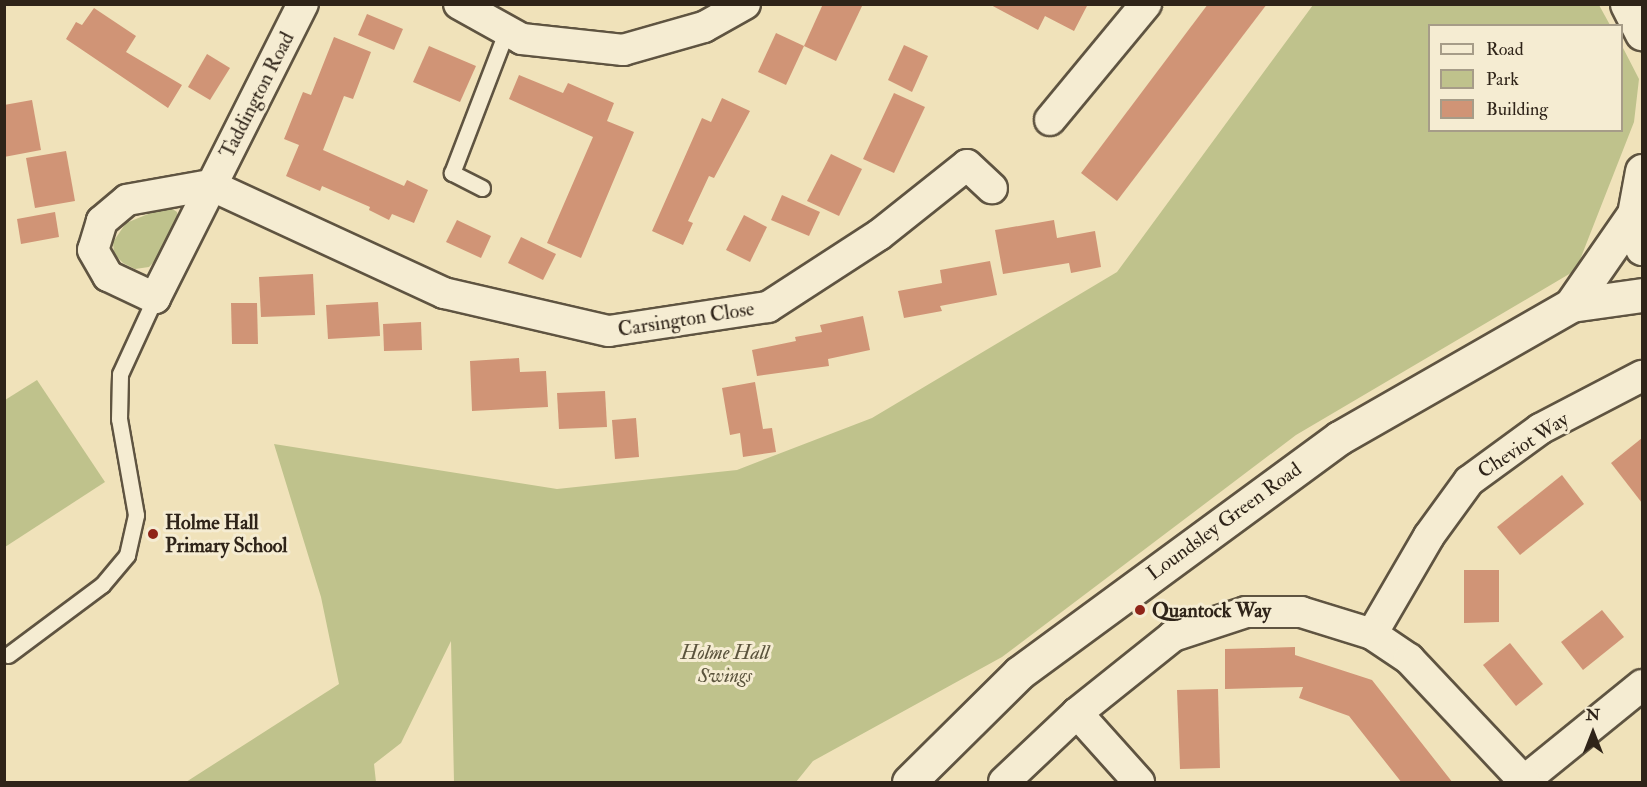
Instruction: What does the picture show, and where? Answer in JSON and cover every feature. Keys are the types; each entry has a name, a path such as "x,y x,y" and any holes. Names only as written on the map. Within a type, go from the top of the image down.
{"main road":[{"path":"1627,4 1642,33"},
{"path":"1642,171 1634,214 1642,248"},
{"name":"Loundsley Green Road","path":"1571,305 1634,214"},
{"name":"Loundsley Green Road","path":"909,783 1019,673 1233,513 1339,438 1571,305 1642,296"}],"street":[{"name":"Taddington Road","path":"155,298 303,4"},
{"path":"471,7 522,39 623,50 704,27 746,4"},
{"path":"1050,120 1146,4"},
{"name":"Carsington Close","path":"210,185 444,293 609,332 768,307 879,235 967,165 992,188"},
{"path":"155,298 108,276 93,250 102,221 127,200 210,185"},
{"name":"Cheviot Way","path":"1372,634 1429,536 1469,481 1540,429 1642,376"},
{"path":"1004,783 1077,713 1173,636 1246,612 1301,612 1372,634 1409,659 1525,782 1642,685"},
{"path":"1077,713 1139,783"}],"lane":[{"path":"482,188 452,173 507,30"},
{"path":"8,655 102,585 126,555 136,515 119,419 120,374 155,298"}],"green space":[{"name":"Holme Hall Swings","path":"1313,5 1599,5 1609,24 1428,24 1428,132 1623,132 1623,48 1639,79 1634,122 1576,270 1296,435 1002,657 813,761 796,782 454,782 451,641 401,743 374,764 376,782 186,782 339,684 321,597 274,444 557,489 737,470 872,418 1117,272"},
{"path":"168,206 177,212 179,226 159,257 149,267 135,269 123,263 114,254 113,242 126,223"},
{"path":"37,380 105,482 5,547 5,400"}],"building":[{"path":"823,4 863,4 836,61 804,46"},
{"path":"989,4 1088,4 1074,31 1045,16 1038,30"},
{"path":"1208,4 1267,4 1117,201 1081,173"},
{"path":"94,8 136,36 126,52 182,85 168,108 66,39 76,22 82,25"},
{"path":"367,14 403,29 394,50 358,35"},
{"path":"776,33 804,46 786,85 758,72"},
{"path":"334,37 371,52 353,99 344,96 323,150 404,186 407,180 428,190 414,223 392,214 389,220 369,210 370,207 322,186 320,191 286,176 299,145 284,139 303,92 311,95"},
{"path":"904,45 928,56 912,92 888,80"},
{"path":"429,46 476,66 460,102 413,82"},
{"path":"207,54 230,68 210,100 188,87"},
{"path":"519,75 563,93 568,83 614,103 607,121 634,132 581,258 547,243 593,137 509,99"},
{"path":"894,93 925,107 894,173 863,159"},
{"path":"722,98 750,111 714,178 709,176 688,221 693,223 683,245 652,231 702,118 711,122"},
{"path":"32,100 41,150 4,157 4,105"},
{"path":"66,151 75,201 35,208 26,158"},
{"path":"831,154 862,169 839,216 807,201"},
{"path":"782,195 820,212 809,236 771,220"},
{"path":"55,212 59,237 21,244 17,219"},
{"path":"744,215 767,227 750,262 726,250"},
{"path":"457,220 491,236 481,258 446,242"},
{"path":"1054,220 1057,238 1095,231 1101,267 1071,273 1069,263 1003,274 995,230"},
{"path":"521,237 556,254 543,280 508,263"},
{"path":"990,261 997,295 940,306 942,311 904,318 898,291 942,283 940,270"},
{"path":"313,274 315,315 261,317 259,277"},
{"path":"378,302 380,336 328,339 326,305"},
{"path":"231,303 257,303 258,344 232,344"},
{"path":"863,316 870,350 828,359 829,366 757,376 752,350 796,341 795,337 822,332 820,325"},
{"path":"421,322 422,350 384,351 383,324"},
{"path":"519,358 520,372 546,371 548,407 472,411 470,361"},
{"path":"755,382 763,429 772,428 776,452 743,457 740,433 730,435 722,388"},
{"path":"605,391 607,427 559,429 557,393"},
{"path":"636,418 639,457 615,459 612,420"},
{"path":"1642,438 1642,503 1611,463"},
{"path":"1562,475 1584,504 1520,555 1497,527"},
{"path":"1464,570 1499,570 1499,622 1464,623"},
{"path":"1602,610 1624,637 1583,670 1561,642"},
{"path":"1510,643 1543,684 1516,706 1483,665"},
{"path":"1295,647 1295,655 1372,680 1453,783 1402,783 1349,716 1299,698 1303,687 1225,689 1225,649"},
{"path":"1218,689 1220,768 1180,769 1177,690"}],"place":[{"name":"Holme Hall Primary School","path":"153,534"},
{"name":"Quantock Way","path":"1140,610"}]}
